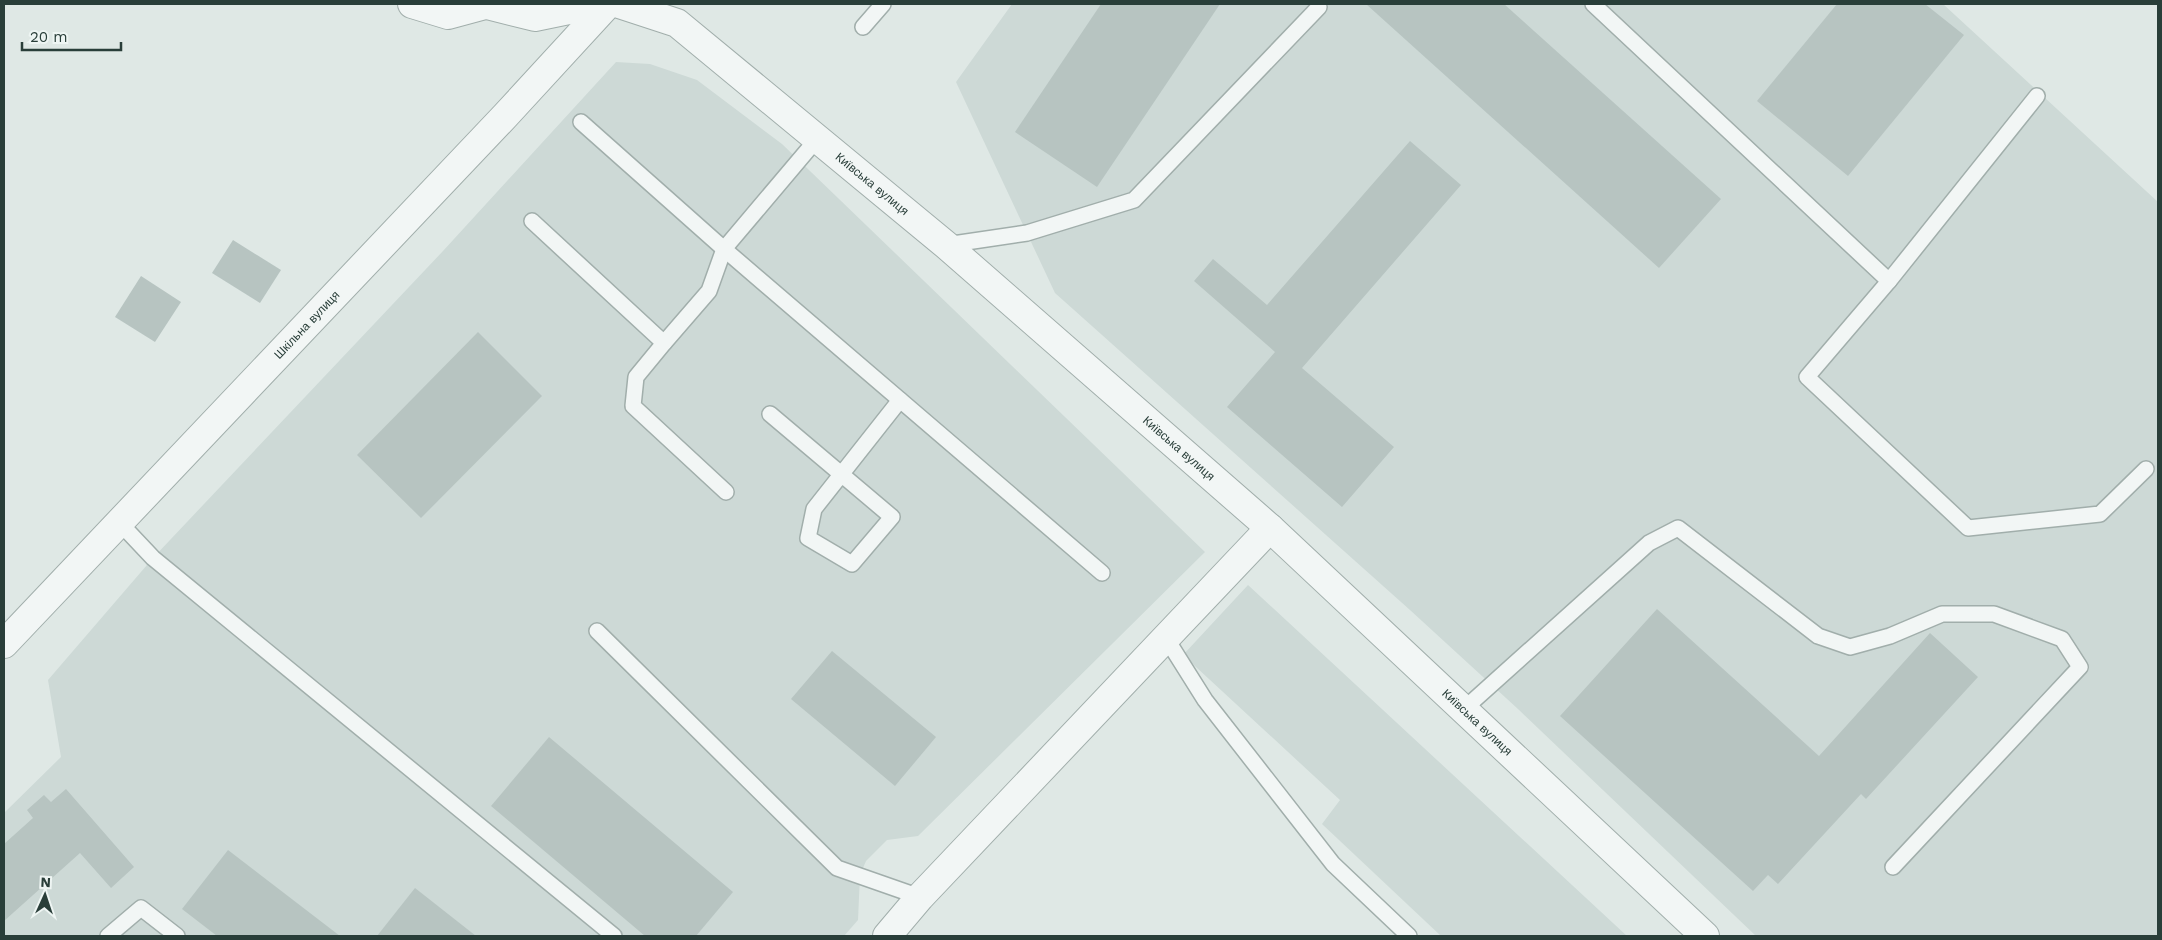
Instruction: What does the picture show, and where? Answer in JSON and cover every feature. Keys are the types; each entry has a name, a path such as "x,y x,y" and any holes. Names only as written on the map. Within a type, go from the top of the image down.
{"street":[{"path":"412,4 448,15 484,4 535,17 598,4"},
{"name":"Шкільна вулиця","path":"4,644 505,116 608,4"},
{"name":"Київська вулиця","path":"619,4 677,23 946,245 1270,528 1706,936"},
{"path":"887,936 920,897 1270,528"}],"lane":[{"path":"863,28 883,4"},
{"path":"1593,4 1889,281"},
{"path":"946,245 1027,233 1134,200 1319,7"},
{"path":"2037,96 1889,281 1807,377 1968,528 2100,514 2146,469"},
{"path":"581,122 724,249 1102,573"},
{"path":"726,492 633,406 636,377 709,291 724,249 817,139"},
{"path":"532,221 664,343"},
{"path":"770,414 841,474 892,517 852,564 808,538 814,509 841,474 900,400"},
{"path":"119,522 154,558 614,936"},
{"path":"1463,710 1649,543 1678,528 1818,636 1850,647 1890,636 1942,614 1994,614 2062,639 2080,667 1893,867"},
{"path":"597,630 837,868 920,897"},
{"path":"1166,638 1205,700 1333,864 1409,936"},
{"path":"108,936 141,908 177,936"}],"shaded area":[{"path":"1012,4 1943,4 2158,202 2158,936 1756,936 1518,709 1055,293 956,82"},
{"path":"616,62 650,64 697,80 782,144 1205,552 918,836 887,840 866,861 860,875 858,920 844,936 4,936 4,813 61,757 48,680 153,558 443,251"},
{"path":"1248,585 1627,936 1441,936 1322,824 1340,800 1183,655"}],"building":[{"path":"1101,4 1220,4 1097,187 1015,132"},
{"path":"1366,4 1504,4 1721,199 1659,268"},
{"path":"1837,4 1925,4 1964,35 1848,176 1757,101"},
{"path":"1410,141 1461,185 1302,368 1394,447 1342,507 1227,407 1275,352 1194,281 1213,259 1267,305"},
{"path":"233,240 281,270 260,303 212,273"},
{"path":"141,276 181,302 155,342 115,317"},
{"path":"478,332 542,396 421,518 357,455"},
{"path":"1657,609 1819,756 1930,633 1978,677 1866,799 1861,794 1778,884 1768,875 1753,891 1560,716"},
{"path":"832,651 936,737 895,786 791,699"},
{"path":"549,737 733,892 696,936 645,936 491,806"},
{"path":"66,789 134,867 111,888 80,853 4,921 4,844 33,818 27,810 44,795 51,802"},
{"path":"228,850 340,936 217,936 182,909"},
{"path":"415,888 476,936 377,936"}]}
